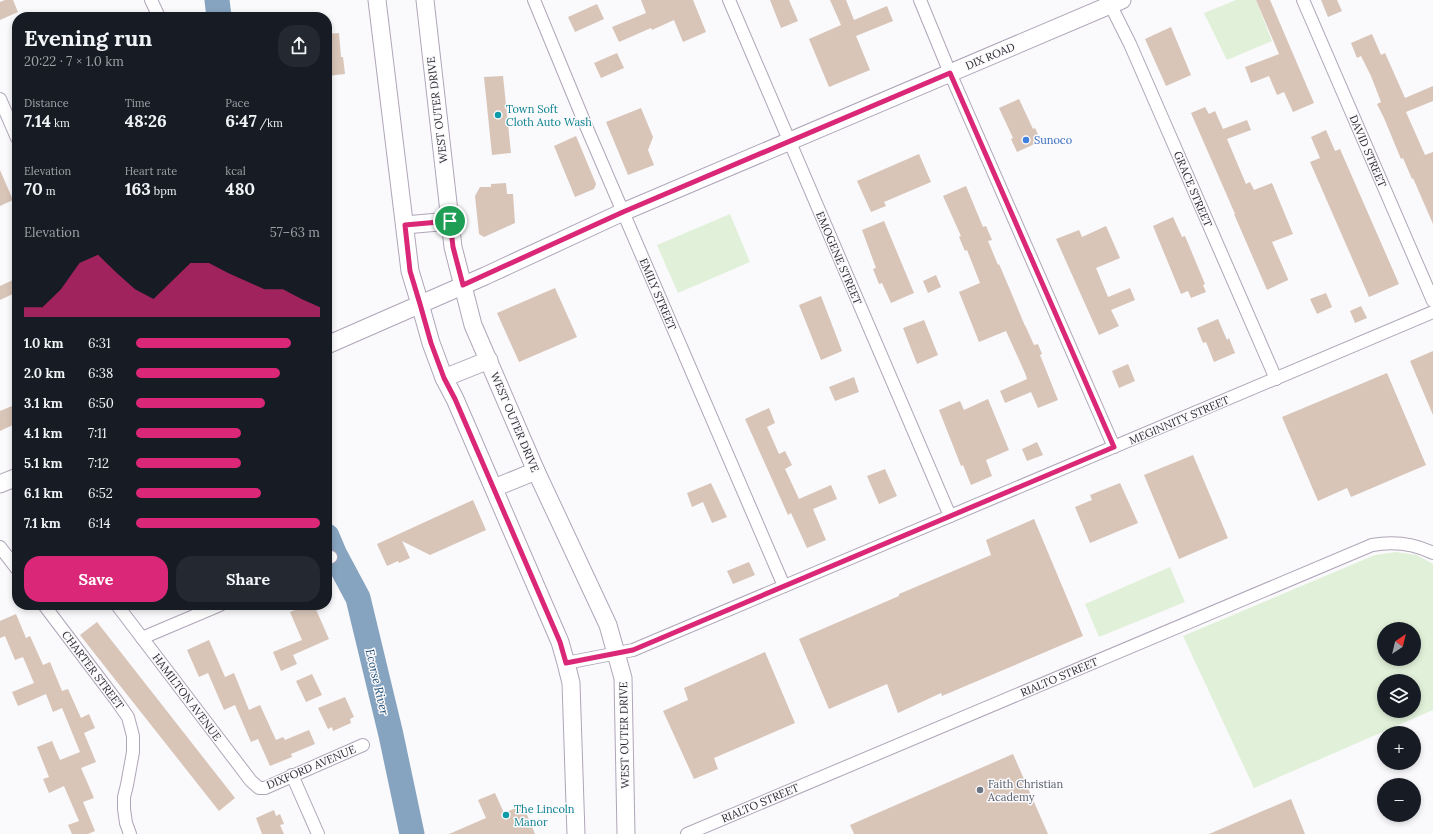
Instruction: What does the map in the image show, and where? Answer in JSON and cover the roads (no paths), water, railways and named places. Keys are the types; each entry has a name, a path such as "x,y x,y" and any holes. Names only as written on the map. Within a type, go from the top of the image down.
{"main road":[{"path":"377,0 410,271 431,343 444,378 455,399 560,642 571,683 576,834"},
{"name":"WEST OUTER DRIVE","path":"425,0 453,247 473,325 536,471 608,625 623,678 626,834"},
{"name":"DIX ROAD","path":"332,343 623,212 1113,2"},
{"path":"405,225 450,221"},
{"path":"444,378 489,360"},
{"path":"494,488 536,471"},
{"path":"0,484 12,479"}],"street":[{"path":"151,0 156,12"},
{"name":"EMILY STREET","path":"534,0 623,212 784,586"},
{"name":"EMOGENE STREET","path":"729,0 950,516"},
{"path":"920,0 950,73 1114,447"},
{"name":"DAVID STREET","path":"1303,0 1433,301"},
{"name":"GRACE STREET","path":"1113,2 1276,379"},
{"path":"0,99 12,127"},
{"name":"MEGINNITY STREET","path":"566,663 633,650 1433,312"},
{"name":"RIALTO STREET","path":"687,834 1372,545 1387,542 1406,543 1421,547 1433,553"},
{"path":"0,547 12,563"},
{"name":"CHARTER STREET","path":"48,610 128,717 133,736 133,752 124,797 124,809 126,823 130,834"},
{"name":"HAMILTON AVENUE","path":"121,610 251,781 259,788"},
{"path":"142,638 208,610"},
{"name":"DIXFORD AVENUE","path":"259,788 265,788 363,745"},
{"path":"292,775 318,834"}],"waterway":[{"name":"Ecorse River","path":"217,0 218,12"},
{"name":"Ecorse River","path":"332,548 358,598 391,735 412,834"}],"place":[{"name":"Town Soft Cloth Auto Wash","path":"498,115"},
{"name":"Sunoco","path":"1026,140"},
{"name":"Faith Christian Academy","path":"980,790"},
{"name":"The Lincoln Manor","path":"506,815"}]}
